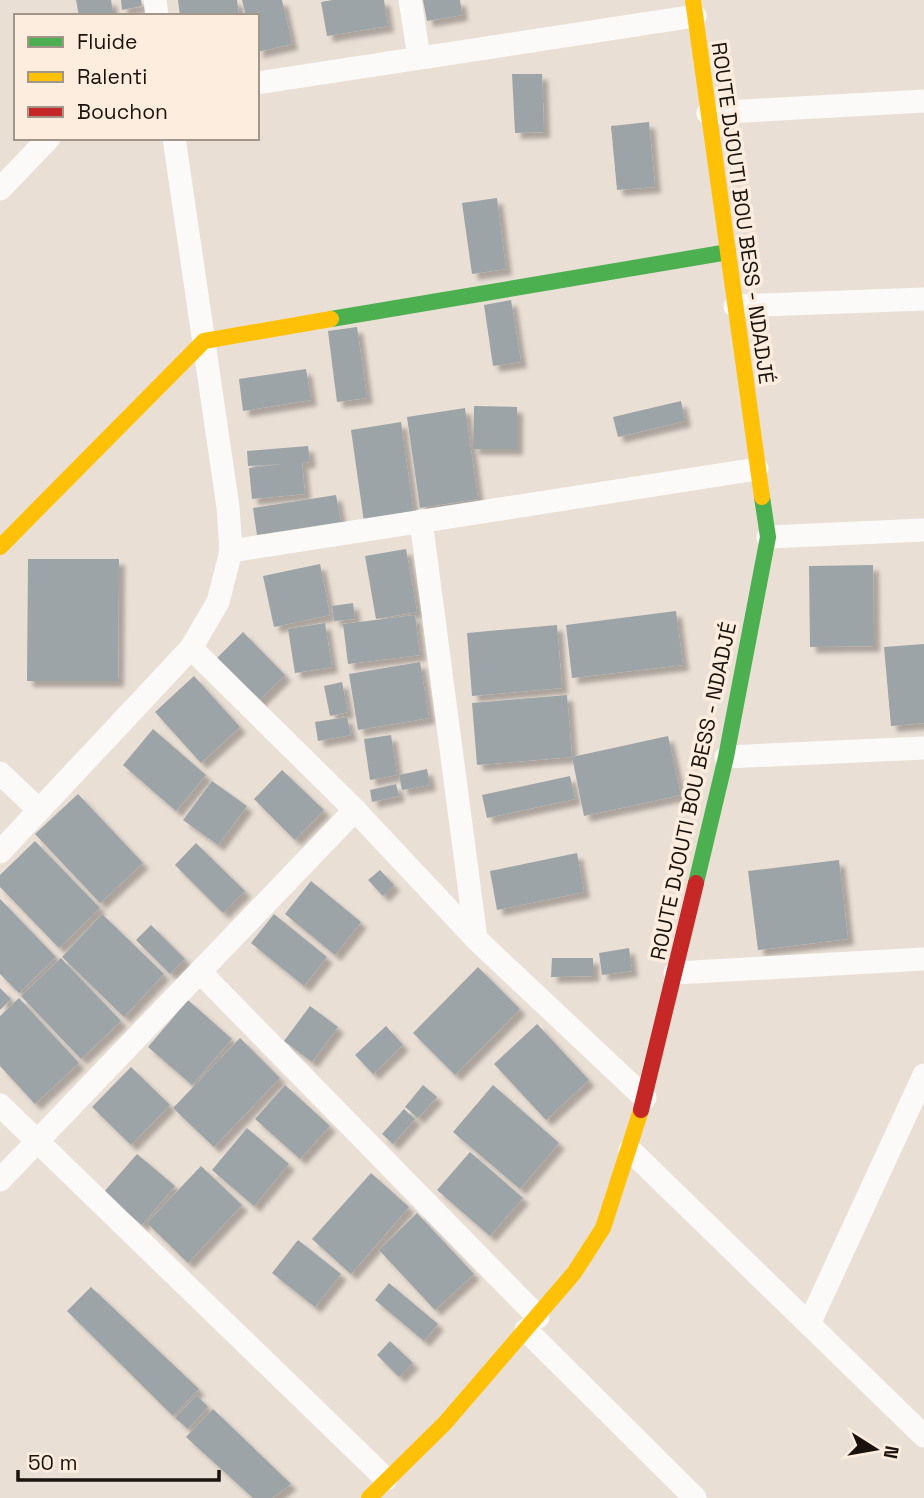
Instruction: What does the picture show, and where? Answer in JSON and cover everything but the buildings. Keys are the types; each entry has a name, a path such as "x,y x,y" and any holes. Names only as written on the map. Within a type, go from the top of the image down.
{"main road":[{"name":"ROUTE DJOUTI BOU BESS - NDADJÉ","path":"369,1498 391,1484 532,1323 574,1273 603,1228 645,1098 726,757 768,537 694,8"},
{"path":"0,547 204,341 728,252"}],"street":[{"path":"410,0 419,57"},
{"path":"259,83 694,8"},
{"path":"708,113 924,101"},
{"path":"0,189 47,140"},
{"path":"0,852 191,648 218,602 231,551 228,507 174,140"},
{"path":"736,306 924,299"},
{"path":"231,551 757,469"},
{"path":"421,521 476,939"},
{"path":"768,537 924,530"},
{"path":"191,648 355,810 476,939 645,1098"},
{"path":"726,757 924,748"},
{"path":"0,773 39,810"},
{"path":"0,1180 355,810"},
{"path":"675,973 924,959"},
{"path":"200,972 695,1498"},
{"path":"809,1324 924,1075"},
{"path":"0,1105 391,1484"},
{"path":"630,1150 924,1436"}],"traffic: fast":[{"path":"331,319 728,252"},
{"path":"696,883 726,757 768,537 762,497"}],"traffic: slow":[{"path":"693,0 762,497"},
{"path":"0,547 204,341 331,319"},
{"path":"369,1498 445,1423 574,1273 603,1228 641,1110"}],"traffic: jam":[{"path":"641,1110 696,883"}]}
